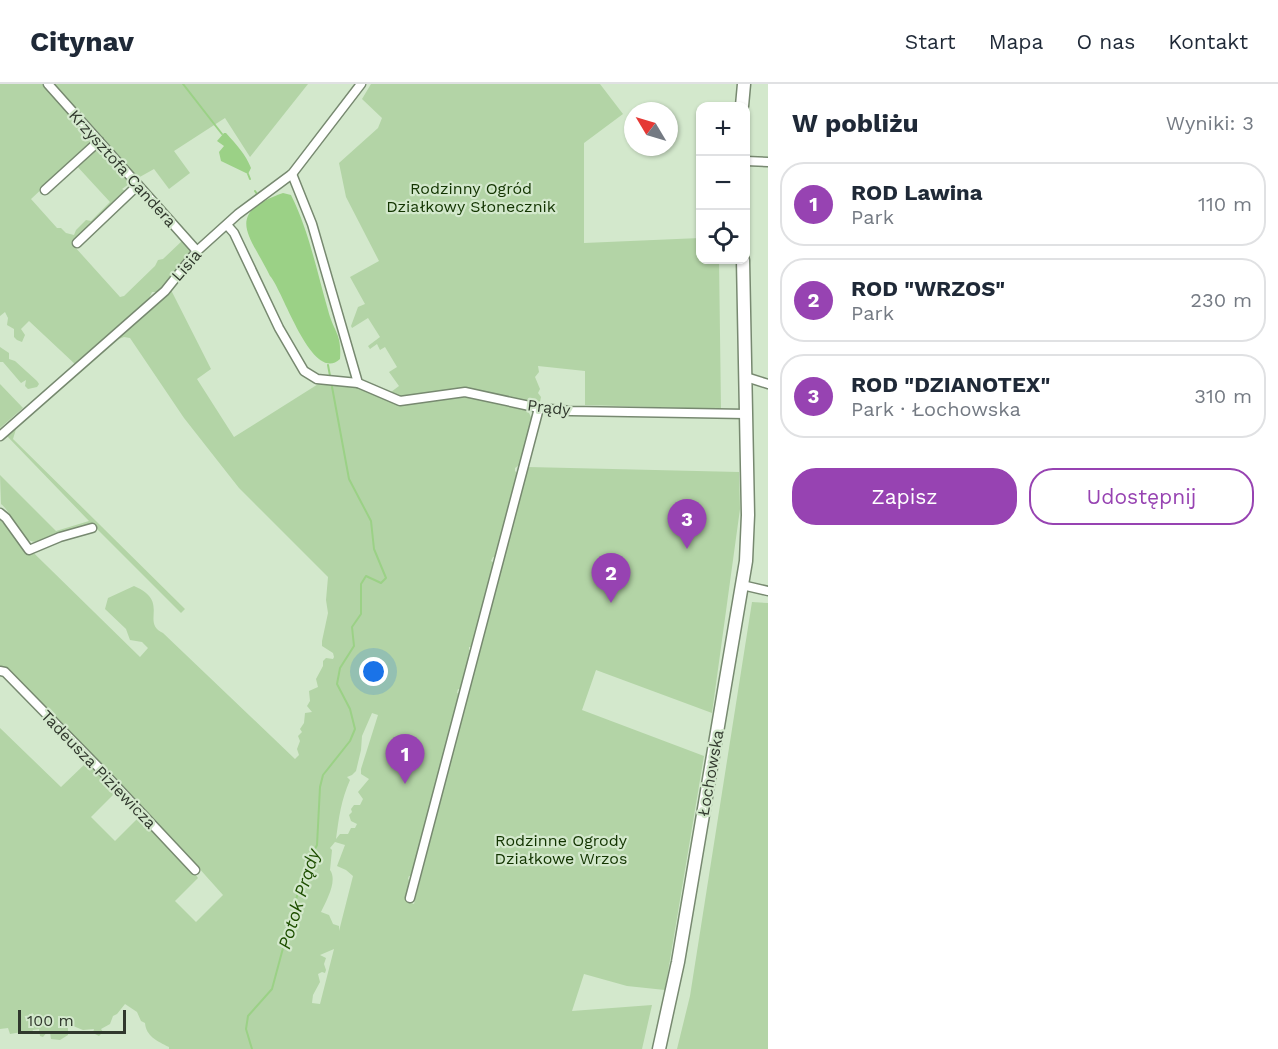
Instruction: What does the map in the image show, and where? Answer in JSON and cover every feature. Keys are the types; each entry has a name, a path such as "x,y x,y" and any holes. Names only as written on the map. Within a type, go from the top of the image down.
{"main road":[{"path":"742,102 744,84"},
{"name":"Łochowska","path":"659,1049 678,962 748,541 743,264"}],"street":[{"name":"Krzysztofa Candera","path":"48,84 197,251"},
{"name":"Lisia","path":"0,436 165,291 197,251 250,204 292,174 361,84"},
{"path":"45,189 99,141"},
{"path":"750,161 768,162"},
{"path":"292,174 312,224 358,383"},
{"path":"77,243 138,185"},
{"name":"Prądy","path":"227,225 234,233 279,328 304,371 317,379 358,383 400,401 465,392 539,408 579,411 746,414"},
{"path":"746,377 768,384"},
{"path":"410,898 539,408"},
{"path":"0,508 3,516 29,550 60,537 92,528"},
{"path":"742,585 768,591"},
{"name":"Tadeusza Piziewicza","path":"0,671 5,672 103,772 195,870"}],"green space":[{"path":"0,84 45,84 94,140 31,199 57,228 74,235 86,220 91,221 110,202 75,164 96,147 101,148 126,176 129,184 122,189 125,191 74,246 120,297 124,296 155,266 158,260 163,259 183,240 190,248 191,254 185,263 158,292 152,292 147,303 76,365 29,321 21,329 25,335 22,342 14,337 14,329 7,325 8,318 5,312 0,316"},
{"path":"54,84 308,84 250,157 225,118 174,151 190,173 169,189 154,169 138,178"},
{"path":"371,84 600,84 623,114 584,143 584,243 696,238 696,264 719,264 721,409 585,405 585,371 538,366 539,372 535,377 540,389 539,407 504,397 528,411 532,419 521,464 515,468 518,474 497,558 493,557 491,561 495,563 473,647 469,647 469,650 472,650 462,690 458,689 457,693 461,694 414,878 409,876 408,879 412,882 408,901 414,904 528,467 739,472 740,509 712,713 596,670 582,710 704,756 665,990 627,986 584,974 572,1011 652,1005 642,1049 169,1049 150,1035 137,1012 125,1004 113,1016 110,1024 101,1029 103,1032 99,1036 93,1033 94,1029 83,1030 73,1026 68,1027 68,1035 60,1040 51,1039 48,1031 43,1037 40,1036 39,1029 33,1030 31,1034 22,1032 10,1034 8,1028 0,1029 0,728 61,787 86,763 76,753 85,756 116,792 91,817 115,841 140,816 198,878 175,901 196,922 223,895 197,866 0,669 0,520 140,657 148,648 142,642 130,640 126,629 105,609 108,598 134,586 145,592 153,605 154,623 157,628 295,759 299,755 298,736 302,732 300,729 304,723 305,713 312,712 307,706 310,701 309,691 318,687 316,679 323,666 323,661 334,657 333,653 322,646 328,613 326,600 328,577 239,488 184,418 130,338 119,339 16,429 13,439 185,609 181,613 92,524 37,542 30,541 20,533 1,504 0,475 56,531 89,521 6,435 165,294 168,294 170,288 211,369 197,379 234,437 323,381 391,392 399,386 389,372 397,367 385,347 380,350 377,344 370,349 368,346 380,337 368,318 352,328 351,326 358,307 365,304 350,277 379,261 346,197 339,163 378,128 382,118 362,99","holes":["372,713 378,715 361,769 361,774 369,779 358,792 363,799 360,805 354,805 349,815 351,821 357,824 348,834 340,834 336,839 344,795 350,780 347,777 356,771 362,736","335,842 345,845 337,866 353,876 339,931 339,926 333,924 329,915 321,912 332,885 330,870 332,850 330,848","334,949 320,1004 312,1003 313,995 320,982 318,974 325,973 326,970 324,964 326,958 320,955"]},
{"path":"0,347 9,353 9,359 15,361 37,381 39,384 37,387 28,389 25,386 26,380 21,383 3,362 0,362"},
{"path":"0,384 23,408 0,428"},
{"path":"752,602 768,603 768,1049 677,1049 690,996"}],"shaded area":[{"path":"224,133 246,159 251,168 248,174 221,161 219,152 224,146 217,141"},
{"path":"283,193 291,195 303,223 330,318 339,338 340,359 329,363 319,359 299,333 246,227 247,218 253,209 264,201"}],"waterway":[{"name":"Potok Prądy","path":"183,84 222,134"},
{"path":"248,174 250,179"},
{"name":"Potok Prądy","path":"252,1049 246,1029 248,1016 272,989 304,870 317,845 320,787 323,775 350,741 355,729 350,709 337,684 340,668 354,646 352,627 361,614 361,584 366,576 381,583 386,578 374,549 371,521 349,479 328,365"}],"place":[{"name":"ROD \"DZIANOTEX\"","path":"687,549"},
{"name":"ROD \"WRZOS\"","path":"611,603"},
{"name":"ROD Lawina","path":"405,784"}],"park label":[{"name":"Rodzinny Ogród Działkowy Słonecznik","path":"471,197"},
{"name":"Rodzinne Ogrody Działkowe Wrzos","path":"561,849"}]}
